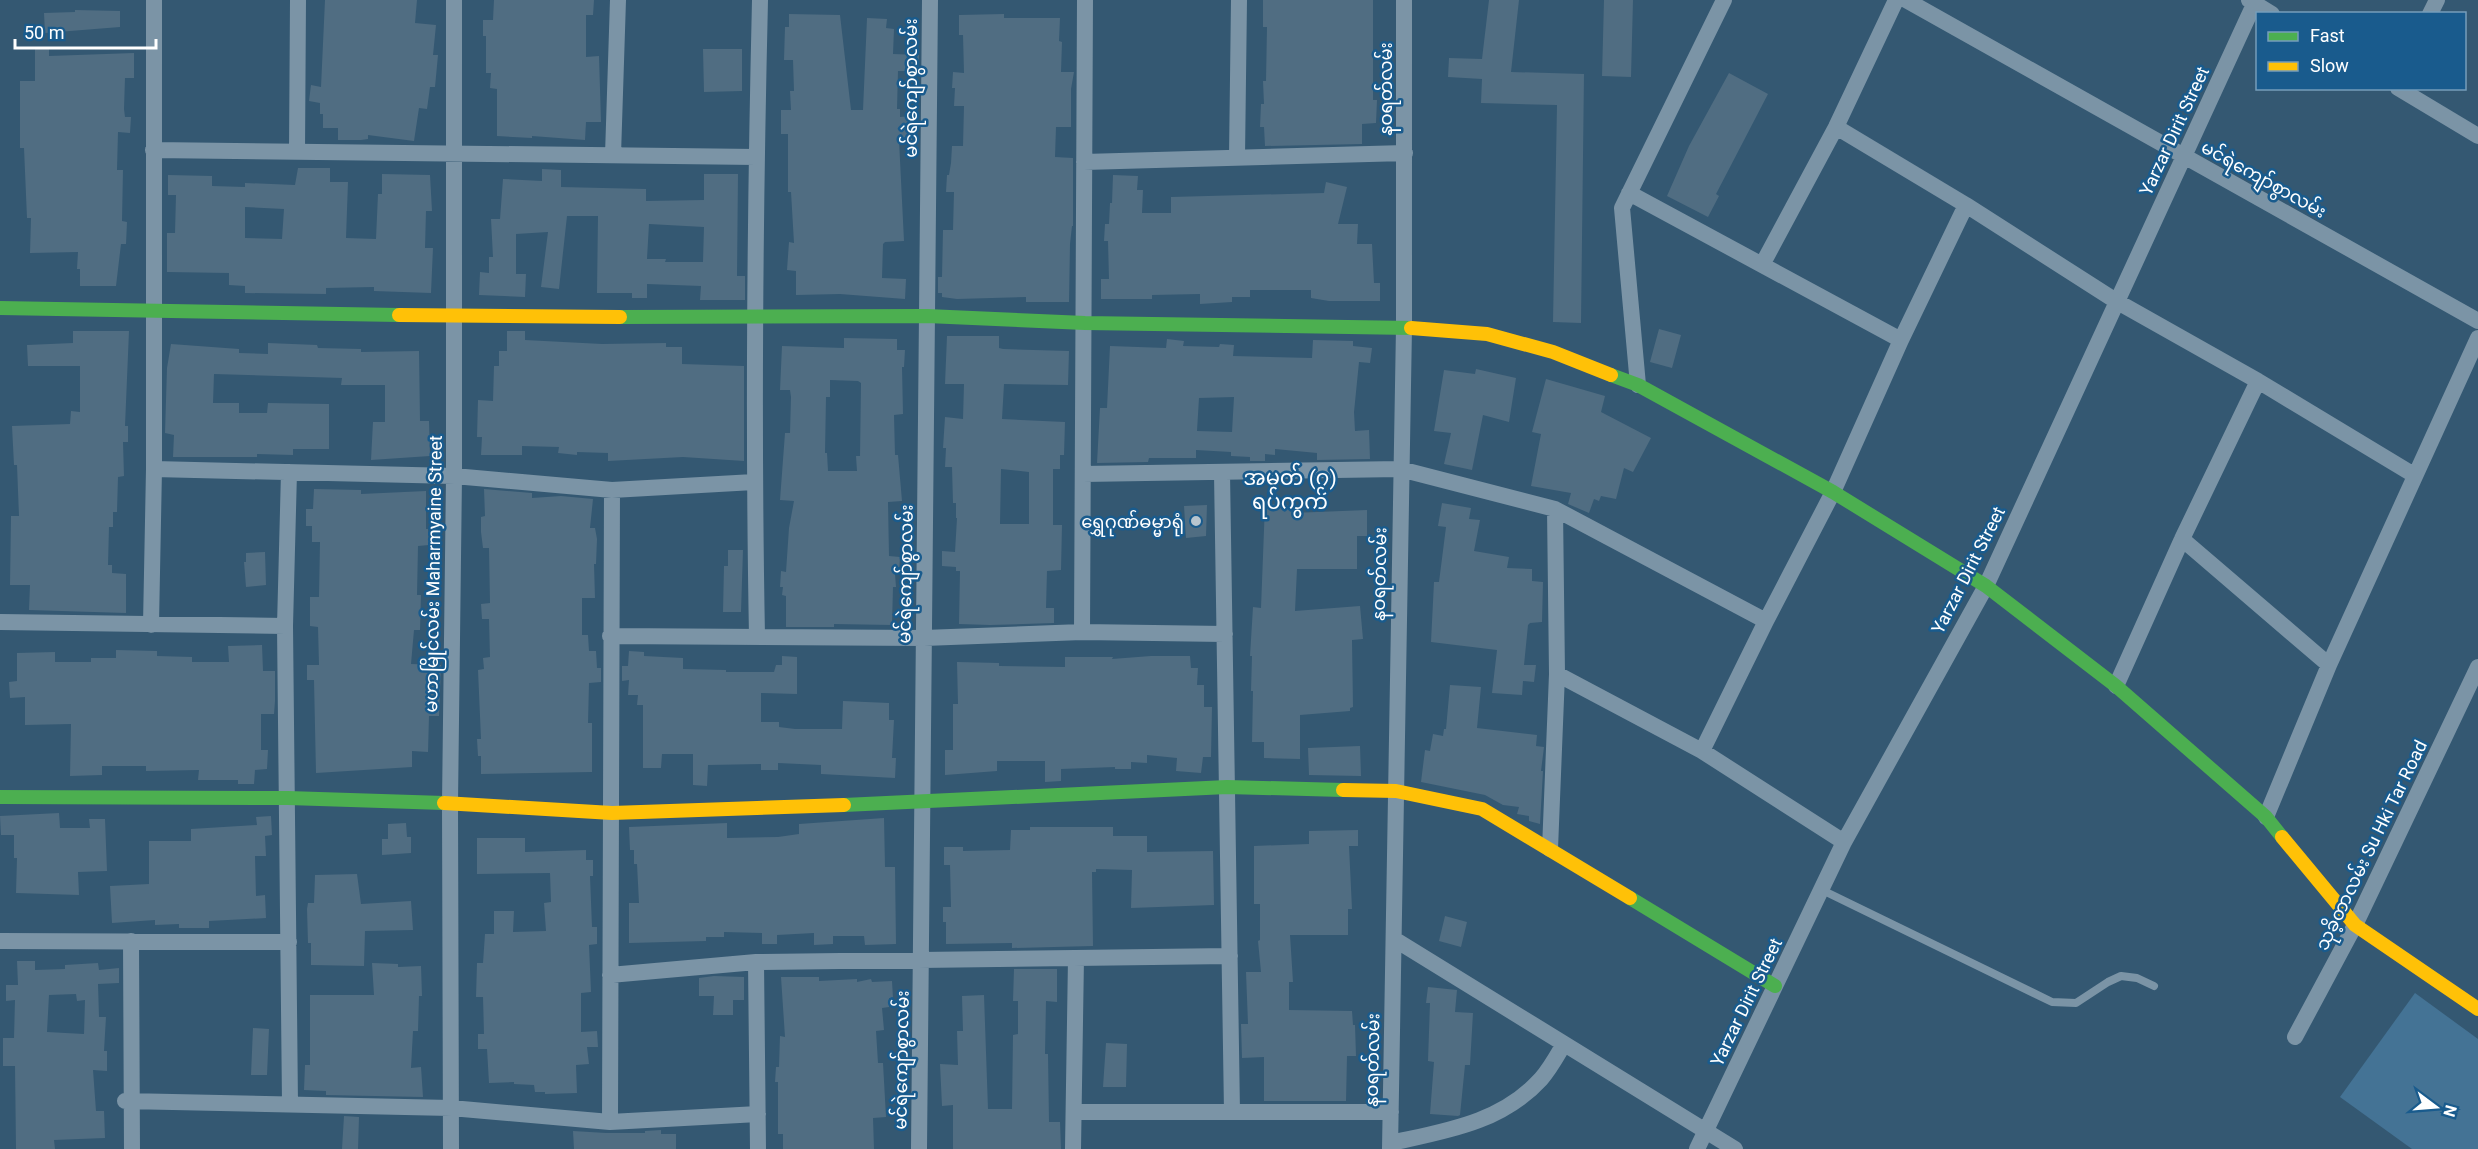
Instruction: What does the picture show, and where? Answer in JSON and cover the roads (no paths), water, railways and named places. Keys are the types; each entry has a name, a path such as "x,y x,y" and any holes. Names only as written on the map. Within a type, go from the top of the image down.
{"street":[{"path":"151,625 154,469 154,0"},
{"path":"297,152 298,0"},
{"name":"မဟာမြိုင်လမ်း Maharmyaine Street","path":"451,1149 450,803 454,476 454,0"},
{"path":"613,154 618,0"},
{"path":"757,636 754,482 756,157 760,0"},
{"name":"မင်ရဲကျော်စွာလမ်း","path":"919,1149 930,0"},
{"path":"1082,632 1085,0"},
{"path":"1237,157 1239,0"},
{"name":"နဝရတ်လမ်း","path":"1390,1146 1404,327 1404,0"},
{"path":"1638,385 1622,208 1724,0"},
{"path":"1762,265 1836,127 1896,0"},
{"name":"မင်ရဲကျော်စွာလမ်း","path":"1906,0 2478,321"},
{"path":"2253,1 2269,12"},
{"name":"Yarzar Dirit Street","path":"1696,1149 1844,842 1986,586 2253,1"},
{"path":"2401,90 2478,136"},
{"path":"1836,127 1966,205 2116,301 2258,381 2414,475"},
{"path":"153,150 756,157"},
{"path":"1084,162 1405,153"},
{"path":"1629,193 1901,340"},
{"path":"1702,751 1833,492 1901,340 1966,205"},
{"path":"0,308 454,316 755,318 927,316 1085,323 1404,327 1487,334 1553,352 1638,385 1833,492 1986,586 2116,686 2266,817 2355,925 2478,1009"},
{"path":"2266,817 2329,665 2478,338"},
{"path":"2116,686 2182,539 2258,381"},
{"path":"154,469 454,476 612,490 754,482"},
{"path":"1083,474 1400,469 1555,510 1766,621"},
{"path":"289,472 285,626 290,1104"},
{"path":"1222,473 1232,1112"},
{"path":"610,1122 612,490"},
{"path":"1550,849 1557,674 1555,510"},
{"path":"2182,539 2329,665"},
{"path":"0,622 285,626"},
{"path":"610,636 924,638 1082,632 1225,634"},
{"name":"သုခိ့တာလမ်း Su Hki Tar Road","path":"2295,1037 2355,925 2478,667"},
{"path":"1557,674 1702,751 1844,842"},
{"path":"0,797 288,798 450,803 612,813 922,802 1227,787 1396,791 1482,809 1775,986"},
{"path":"1394,939 1735,1149"},
{"path":"0,941 289,942"},
{"path":"131,941 128,1101 132,1149"},
{"path":"610,975 756,962 1230,956"},
{"path":"1073,1149 1076,958"},
{"path":"756,962 758,1149"},
{"path":"1390,1146 1466,1126 1507,1108 1541,1079 1564,1044"},
{"path":"128,1101 451,1108 610,1122 758,1114"},
{"path":"1074,1112 1391,1112"}],"lane":[{"path":"1822,890 2052,1002 2076,1003 2121,976 2137,978 2154,986"}],"water":[{"path":"2415,993 2478,1039 2478,1149 2412,1149 2340,1097"}],"place":[{"name":"ရွှေဂုဏ်ဓမ္မာရုံ","path":"1196,521"}],"district":[{"name":"အမှတ် (၇) ရပ်ကွက်","path":"1290,490"}]}
